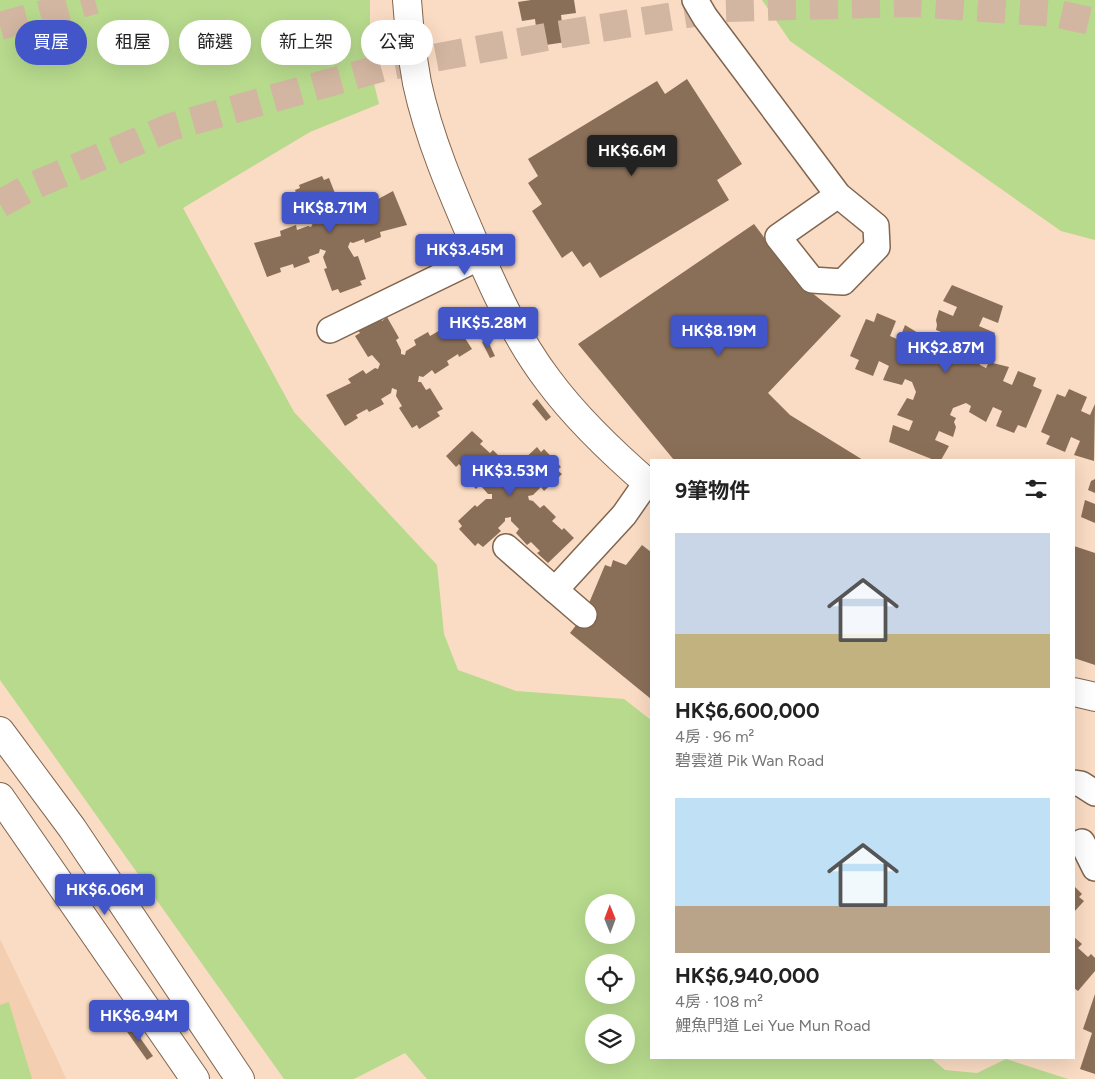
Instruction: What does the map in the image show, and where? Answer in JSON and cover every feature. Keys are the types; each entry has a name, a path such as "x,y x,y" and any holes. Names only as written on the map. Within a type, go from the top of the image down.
{"main road":[{"path":"407,0 412,57 426,114 449,184 480,257 519,337 548,381 585,422 649,484"},
{"path":"1075,692 1095,697"},
{"path":"0,731 72,828 240,1079"},
{"path":"0,797 195,1079"}],"lane":[{"path":"695,0 705,17 838,195"},
{"path":"330,330 480,257"},
{"path":"555,590 624,515 649,484"},
{"path":"506,548 584,615"},
{"path":"1075,783 1090,788 1095,793"},
{"path":"1083,840 1095,868"}],"shaded area":[{"path":"0,939 60,1065 66,1079 0,1079"}],"green space":[{"path":"0,0 370,0 370,20 361,20 361,65 370,65 379,104 310,132 183,208 294,412 437,565 444,634 458,670 516,691 624,699 650,719 650,1059 932,1059 945,1070 977,1073 1006,1059 1068,1079 427,1079 405,1053 354,1079 284,1079 0,680"},
{"path":"762,0 1095,0 1095,240 1061,231 790,41"},
{"path":"9,1002 32,1079 0,1079 0,1005"}],"building":[{"path":"531,0 574,0 576,13 561,15 562,23 577,21 580,40 525,48 522,29 536,27 535,19 522,21 518,2"},
{"path":"687,79 742,164 717,180 729,200 600,278 590,262 583,267 572,251 562,258 532,211 542,204 528,183 538,176 528,159 657,81 665,94"},
{"path":"322,176 324,180 329,178 338,201 334,202 337,213 336,217 340,219 342,215 353,211 351,206 367,200 369,204 393,191 407,225 380,232 381,237 365,243 364,239 353,243 350,242 348,247 354,257 358,256 366,279 360,281 362,285 340,293 338,289 332,291 324,269 327,268 323,257 326,251 320,249 319,253 308,257 310,262 294,268 293,264 280,268 281,272 267,277 254,243 281,236 280,231 296,225 297,230 308,226 311,227 313,223 308,212 303,213 295,190 300,188 299,185"},
{"path":"754,224 796,280 841,316 768,393 790,415 861,459 673,459 578,344"},
{"path":"952,285 1003,306 998,323 983,317 979,326 995,333 984,350 979,348 975,355 980,365 986,368 989,362 1009,367 1003,381 1012,385 1018,371 1036,378 1033,386 1042,390 1026,428 1018,425 1014,433 996,426 1002,411 993,407 986,422 969,412 971,406 966,403 953,408 950,415 956,418 954,422 956,427 953,437 939,431 935,440 949,446 942,459 932,459 889,442 893,425 909,431 913,421 897,415 907,398 913,400 916,392 912,382 905,379 902,385 883,380 889,366 879,361 873,376 855,369 859,360 850,356 866,319 874,322 877,313 896,321 890,336 899,340 905,325 923,336 920,342 926,344 938,339 941,332 936,330 939,310 953,316 957,307 943,301"},
{"path":"380,317 382,321 387,317 399,338 396,340 401,354 405,355 406,351 416,345 414,340 428,332 430,336 442,329 440,326 452,318 472,349 459,357 458,354 447,361 449,365 435,374 432,370 423,377 419,376 418,382 421,382 426,390 430,388 443,409 437,412 440,416 419,429 417,425 412,428 399,408 402,406 396,396 397,390 392,388 391,393 381,399 384,404 369,412 367,409 356,415 358,418 345,426 326,395 351,383 348,379 363,370 366,374 375,368 378,369 380,364 372,355 368,357 355,336 360,333 358,330"},
{"path":"487,339 495,356 490,358 482,342"},
{"path":"1069,389 1087,397 1081,411 1090,415 1095,404 1094,461 1074,455 1080,441 1071,437 1065,452 1046,444 1050,436 1041,432 1057,394 1065,397"},
{"path":"537,399 551,417 546,421 532,404"},
{"path":"472,431 483,441 480,444 490,453 493,450 505,462 501,465 509,473 509,477 515,477 522,468 519,464 537,447 541,452 544,449 561,467 557,470 562,474 544,491 541,487 533,495 528,496 529,500 533,501 540,508 544,505 556,517 552,521 562,530 564,528 574,538 548,563 537,553 540,551 531,542 527,545 516,533 519,529 511,521 511,517 505,518 505,521 498,528 501,531 483,547 478,543 475,546 459,529 462,526 458,521 475,505 477,507 486,499 492,499 492,494 488,494 480,485 476,489 464,477 468,474 459,464 456,467 446,456"},
{"path":"1095,479 1095,493 1088,490 1091,481"},
{"path":"1085,500 1095,504 1095,523 1081,517"},
{"path":"642,545 650,551 650,698 570,633 584,615 605,565 611,567 613,560 626,565"},
{"path":"1075,546 1095,553 1095,665 1075,658"},
{"path":"1075,887 1082,894 1079,897 1084,901 1075,911"},
{"path":"1075,938 1082,944 1078,948 1088,957 1091,954 1095,958 1095,971 1078,991 1075,989"},
{"path":"1095,994 1095,1074 1080,1069 1092,1033 1083,1029"},
{"path":"131,1025 153,1056 147,1060 125,1029"}],"tunnel":[{"path":"0,26 95,0"},
{"path":"0,204 30,187 171,127 385,67 557,35 724,8 913,3 1054,13 1095,22"}]}
